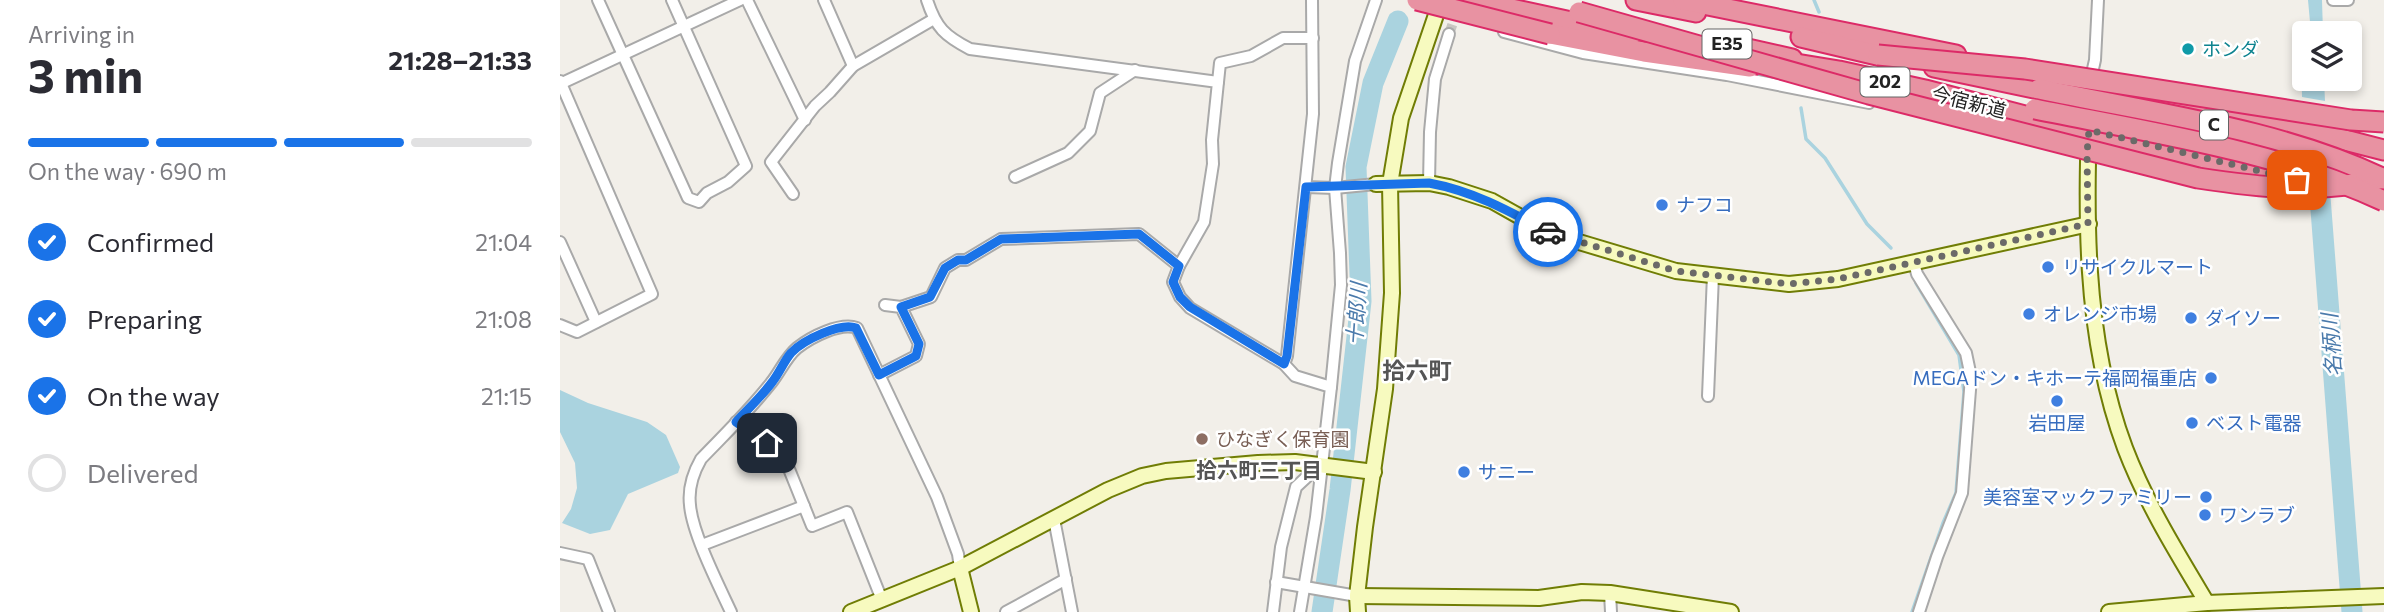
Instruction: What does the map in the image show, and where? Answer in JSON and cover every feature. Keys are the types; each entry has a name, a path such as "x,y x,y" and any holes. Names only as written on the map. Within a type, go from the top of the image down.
{"highway":[{"path":"1417,0 1550,34 1644,52 1925,90"},
{"name":"今宿新道","path":"1470,0 1656,40 1839,71 2384,200"},
{"name":"E35","path":"1527,0 1861,74 2218,147 2272,160 2384,200"},
{"name":"E35","path":"1636,0 2039,89"},
{"name":"202","path":"1683,0 2090,82 2384,150"},
{"path":"1579,12 1869,94 2198,178 2247,186 2298,189 2360,184 2384,178"},
{"path":"1878,55 2025,69 2324,116 2384,122"},
{"name":"C","path":"2039,89 2279,141 2384,178"}],"street":[{"path":"598,0 688,198 699,202 707,193 728,182 746,166 673,0"},
{"path":"560,325 577,332 652,294 560,83 740,0"},
{"path":"747,0 805,120"},
{"path":"824,0 853,66"},
{"path":"927,0 934,19 948,37 970,49 1218,82"},
{"path":"1284,364 1313,114 1312,0"},
{"path":"1300,612 1317,465 1331,387 1341,285 1335,188 1342,128 1355,61 1376,0"},
{"path":"1357,612 1385,389 1392,293 1383,184 1401,118 1441,0"},
{"path":"1452,0 1490,27 1583,53 1727,75 1868,103 1930,104 2056,124"},
{"path":"2098,0 2087,153 2090,276 2097,339 2125,446 2141,485 2207,603"},
{"path":"2333,0 2348,0"},
{"path":"793,194 771,162 815,106 853,66 934,19"},
{"path":"1429,183 1435,79 1449,34"},
{"path":"1312,38 1283,38 1251,56 1220,63 1212,140 1213,164 1204,222 1173,282 1180,297 1190,307 1284,364 1295,376 1331,387"},
{"path":"1015,177 1068,153 1090,131 1100,93 1135,70"},
{"path":"1306,187 1429,183 1449,187 1492,201 1549,233 1676,271 1789,284 1838,279 2088,224"},
{"path":"885,305 901,307 930,297 945,268 958,260 966,260 1001,239 1139,234 1179,266"},
{"path":"560,242 596,322"},
{"path":"1914,263 1917,274 1965,353 1971,377 1962,493 1919,612"},
{"path":"1709,396 1713,275"},
{"path":"879,375 916,356 919,344 901,307"},
{"path":"731,612 691,517 690,485 695,470 701,459 772,382 791,353 830,330 849,326 856,328 937,497 958,554 971,612"},
{"path":"736,422 783,454 811,526 847,512 882,600"},
{"path":"851,612 960,568 1108,490 1142,476 1166,471 1258,463 1317,465 1374,472"},
{"path":"1273,612 1281,547 1296,486 1317,465"},
{"path":"702,545 804,506"},
{"path":"1051,520 1055,524 1072,612"},
{"path":"560,553 588,559 609,612"},
{"path":"1006,612 1066,579"},
{"path":"1276,582 1357,596 1539,598 1583,592 1610,593 1731,612"},
{"path":"1610,593 1611,612"},
{"path":"2109,612 2207,603 2377,596"}],"water":[{"path":"2308,0 2322,0 2323,21 2310,21"},
{"path":"2302,91 2325,91 2325,101 2302,97"},
{"path":"560,390 588,403 647,422 666,435 680,467 678,473 628,494 610,530 590,534 562,523 571,509 577,488 575,463 560,432"}],"waterway":[{"path":"1814,0 1819,12"},
{"name":"十郎川","path":"1322,612 1340,490 1361,301 1356,167 1373,83 1398,21"},
{"path":"1801,108 1806,139 1825,158 1867,224 1891,248"},
{"name":"名柄川","path":"2318,171 2352,612"},
{"path":"1912,612 1956,493 1964,392 1959,355 1916,283"}],"tunnel":[{"path":"1449,34 1461,0"}],"way so far":[{"path":"1548,232 1676,271 1789,284 1838,279 2088,224 2089,130 2297,180"}],"place":[{"name":"ホンダ","path":"2188,49"},
{"name":"ナフコ","path":"1662,205"},
{"name":"リサイクルマート","path":"2048,267"},
{"name":"オレンジ市場","path":"2029,314"},
{"name":"ダイソー","path":"2191,318"},
{"name":"MEGAドン・キホーテ福岡福重店","path":"2211,378"},
{"name":"岩田屋","path":"2057,401"},
{"name":"ベスト電器","path":"2192,423"},
{"name":"ひなぎく保育園","path":"1202,439"},
{"name":"サニー","path":"1464,472"},
{"name":"美容室マックファミリー","path":"2206,497"},
{"name":"ワンラブ","path":"2205,515"}],"district":[{"name":"拾六町","path":"1417,371"},
{"name":"拾六町三丁目","path":"1259,471"}],"route":[{"path":"767,443 736,422 772,382 791,353 799,346 830,330 849,326 856,328 879,375 916,356 919,344 901,307 930,297 945,268 958,260 966,260 1001,239 1139,234 1179,266 1173,282 1180,297 1190,307 1284,364 1306,187 1429,183 1492,201 1548,232"}]}
